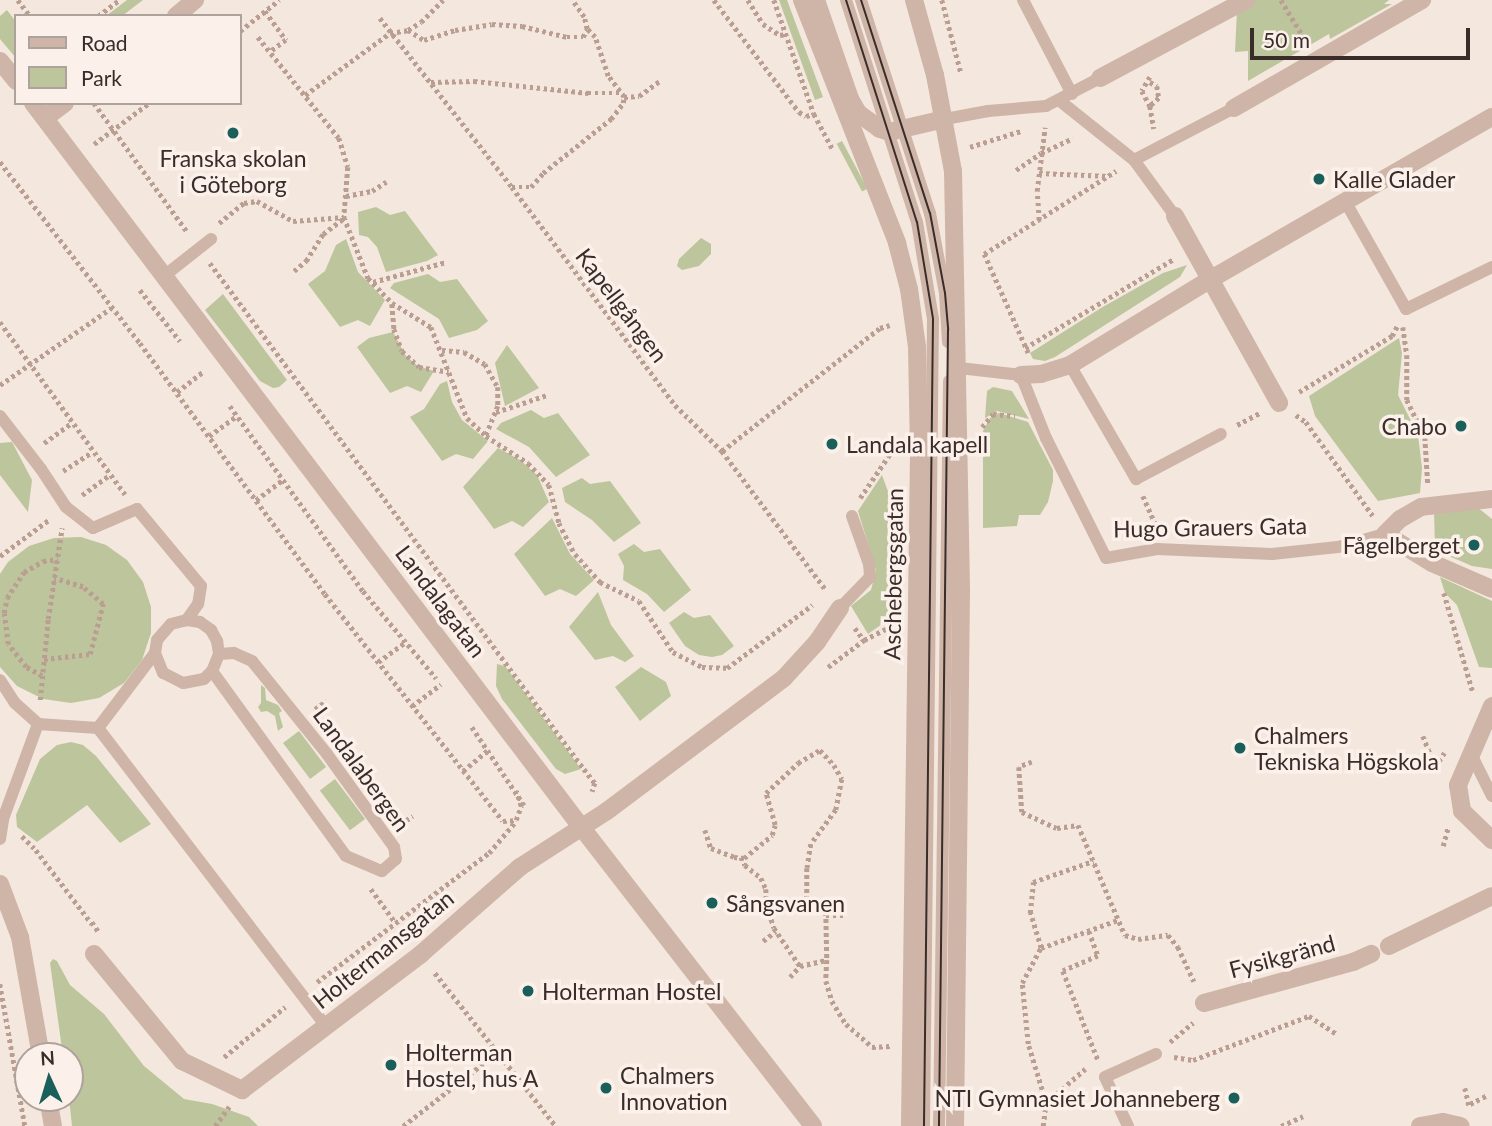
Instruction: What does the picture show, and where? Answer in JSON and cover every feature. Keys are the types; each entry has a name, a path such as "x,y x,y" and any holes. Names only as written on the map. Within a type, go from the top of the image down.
{"street":[{"path":"178,14 195,0"},
{"name":"Aschebergsgatan","path":"802,0 897,243 909,289 917,347 919,444 910,1126"},
{"path":"817,0 850,99 869,122 897,130 945,119"},
{"path":"914,0 945,119 953,171 959,368 961,703 955,1126"},
{"path":"1100,78 1246,0"},
{"path":"1234,108 1422,0"},
{"path":"0,61 14,78"},
{"name":"Landalagatan","path":"35,105 582,828 813,1126"},
{"path":"45,118 62,105"},
{"path":"1021,375 1041,374 1070,365 1211,279 1492,117"},
{"path":"1175,216 1279,403"},
{"path":"1492,499 1421,508 1400,519 1385,534 1432,563 1492,590"},
{"name":"Holtermansgatan","path":"94,954 182,1061 242,1090 421,954 520,867 582,828 785,678 817,642 840,608"},
{"path":"1492,706 1458,785 1462,811 1492,840"},
{"path":"0,884 20,937 39,1042"},
{"path":"1389,946 1492,896"},
{"name":"Fysikgränd","path":"1204,1003 1353,962 1371,954"},
{"path":"1420,1126 1443,1122 1461,1126"}],"lane":[{"path":"846,0 930,214 945,293 947,330 939,1126"},
{"path":"861,0 897,130 917,222 933,319 924,1126"},
{"path":"1023,0 1072,94"},
{"path":"945,119 988,111 1046,106 1100,78"},
{"path":"1060,101 1134,160 1175,216"},
{"path":"1134,160 1234,108"},
{"path":"1345,201 1406,309 1492,267"},
{"path":"164,276 213,233"},
{"path":"1070,365 1136,479 1221,434"},
{"path":"959,368 1021,375"},
{"name":"Hugo Grauers Gata","path":"1021,375 1046,438 1106,558 1157,549 1272,554 1338,547 1385,534"},
{"path":"0,416 66,507 93,528 137,509 201,586 198,604 187,620 164,630 157,640 155,653 98,728"},
{"path":"840,608 870,577 869,564 852,516"},
{"path":"155,653 163,673 183,684 204,678 212,671 219,654 217,641 211,630 200,622 187,620"},
{"name":"Landalabergen","path":"212,671 346,856 382,871 396,859 394,847 327,754 253,661 234,653 219,654"},
{"path":"0,680 15,703 38,724 98,728 326,1026"},
{"path":"0,839 3,819 38,724"},
{"path":"1471,754 1492,796"},
{"path":"1128,1126 1105,1077 1156,1054"}],"path":[{"path":"101,14 119,0"},
{"path":"242,29 279,0"},
{"path":"305,95 390,33 408,30 421,22 443,0"},
{"path":"572,0 584,16 587,29 595,37 608,76 622,95"},
{"path":"714,0 799,112 806,116 814,114"},
{"path":"748,0 764,24 780,35 786,34"},
{"path":"774,0 814,114 837,158"},
{"path":"942,0 961,68"},
{"path":"1281,0 1318,61"},
{"path":"265,11 286,40 270,52"},
{"name":"Kapellgången","path":"380,18 512,187 675,405 722,451 864,640 893,625"},
{"path":"408,30 424,40 483,25 522,26 567,37 583,37 587,29"},
{"path":"258,37 339,138 348,167 344,217 351,238 373,282 392,303 431,327 467,418 486,436 528,463 549,485 559,523 575,554 600,582 639,601 673,652 702,667 727,668 827,592"},
{"path":"430,82 474,81 639,96 661,80"},
{"path":"1150,82 1157,86 1160,98 1150,106 1142,92 1150,82"},
{"path":"512,187 531,187 542,173 611,119 622,95"},
{"path":"95,105 595,783 582,828"},
{"path":"74,157 113,132 147,105"},
{"path":"1039,220 1039,173 1046,106"},
{"path":"1016,170 1041,153 1094,128"},
{"path":"1041,374 1025,348 984,254 1134,160"},
{"path":"0,162 177,392 378,662 503,821 516,820 521,806 516,791"},
{"path":"1039,173 1109,176"},
{"path":"346,196 372,191 386,182"},
{"path":"213,233 244,204 257,201 293,221 344,217"},
{"path":"294,271 306,261 323,234 344,217"},
{"path":"1025,348 1192,248"},
{"path":"373,282 446,262"},
{"path":"140,290 188,351"},
{"path":"392,303 394,329 402,351 419,367 449,372"},
{"path":"0,385 111,308"},
{"path":"888,316 890,338"},
{"path":"1221,434 1392,337 1401,318 1407,355 1407,400 1425,437 1429,507"},
{"path":"0,322 92,452 137,509"},
{"path":"722,451 880,328 890,325"},
{"path":"442,350 464,352 485,364 498,387 496,412 486,436"},
{"path":"196,361 212,383"},
{"path":"177,392 204,371"},
{"path":"496,412 547,395"},
{"path":"229,405 363,591 448,693"},
{"path":"976,437 985,421 998,413 1029,421 1046,438"},
{"path":"209,436 237,416"},
{"path":"1306,422 1385,534"},
{"path":"29,453 72,423"},
{"path":"852,516 854,506 883,461 894,452 894,439"},
{"path":"49,481 92,452"},
{"path":"0,556 110,475"},
{"path":"1136,479 1158,528 1157,549"},
{"path":"256,500 283,480"},
{"path":"38,724 54,578 66,507"},
{"path":"42,676 26,667 8,644 4,613 7,598 24,572 43,561 58,559"},
{"path":"44,659 90,654 103,604 83,587 54,578"},
{"path":"1447,602 1466,675"},
{"path":"378,662 406,642"},
{"path":"412,706 441,684"},
{"path":"468,721 524,805"},
{"path":"1423,736 1435,767 1458,785"},
{"path":"463,771 488,750"},
{"path":"741,857 757,849 772,835 775,825 766,793 797,761 820,750 842,779 836,810 811,844 807,868 807,898 812,911 826,912 826,981 832,1001 846,1024 872,1047 893,1046"},
{"path":"1032,762 1019,768 1022,811 1057,828 1078,825 1125,935 1168,935 1178,947 1204,1003 1199,1017 1156,1054"},
{"path":"836,810 844,811"},
{"path":"3,819 36,850 92,922 94,954"},
{"path":"705,830 711,848 741,857 766,889 767,906 776,931 800,966"},
{"path":"1041,948 1030,913 1033,882 1093,861"},
{"path":"826,916 843,916"},
{"path":"1043,1126 1046,1103 1028,1044 1022,983 1041,948 1118,920"},
{"path":"763,941 776,931"},
{"path":"1046,1103 1097,1058 1063,971 1098,956 1089,931"},
{"path":"790,977 800,966 827,960"},
{"path":"434,972 556,1126"},
{"path":"0,985 25,1126"},
{"path":"1193,1060 1309,1016 1337,1034"},
{"path":"403,1126 498,1052"},
{"path":"1469,1105 1486,1096"},
{"path":"1282,1126 1303,1116"}],"green space":[{"path":"127,0 143,0 125,14 109,14"},
{"path":"779,0 787,0 823,97 815,100"},
{"path":"1254,0 1389,0 1384,4 1392,4 1330,39 1329,34 1248,81 1248,51 1235,52 1237,10"},
{"path":"7,10 14,19 14,56 0,39 0,16"},
{"path":"842,141 867,189 862,191 837,144"},
{"path":"376,207 390,215 405,211 438,255 427,261 386,272 377,247 368,237 359,235 358,212"},
{"path":"701,238 711,244 711,254 699,266 682,270 677,266 679,259"},
{"path":"346,239 358,272 385,300 370,326 358,320 340,327 308,284 325,271 336,245"},
{"path":"1187,265 1180,277 1055,357 1045,361 1033,359 1030,353 1101,308 1163,273"},
{"path":"428,274 440,282 457,279 488,321 477,330 449,338 439,319 390,288 394,283"},
{"path":"223,294 287,380 279,387 273,388 260,381 205,310"},
{"path":"393,332 406,356 418,366 434,371 421,392 407,386 390,393 357,347 369,338"},
{"path":"1399,338 1402,353 1398,395 1418,435 1422,468 1420,493 1378,501 1315,416 1309,396"},
{"path":"507,345 539,388 505,406 495,363"},
{"path":"447,381 452,402 462,420 488,441 473,459 456,454 442,461 410,417 424,409 440,384"},
{"path":"993,387 1012,391 1029,419 997,411 985,418 987,391"},
{"path":"531,410 544,418 558,413 590,455 556,477 529,447 496,429 501,423"},
{"path":"999,413 1028,422 1053,470 1053,481 1048,502 1040,515 1019,515 1017,526 983,528 983,431 990,418"},
{"path":"12,442 32,480 28,512 0,475 0,443"},
{"path":"498,448 520,460 537,475 549,502 523,527 512,521 494,529 463,487"},
{"path":"882,475 890,497 890,614 885,622 868,634 851,606 871,590 876,570 858,511"},
{"path":"582,478 590,484 610,481 641,523 614,542 592,520 565,502 562,488"},
{"path":"1477,507 1492,519 1492,569 1472,566 1435,550 1434,510"},
{"path":"552,518 570,554 594,580 576,596 560,589 545,596 514,554"},
{"path":"81,537 106,545 127,560 143,582 151,607 151,633 142,660 124,683 99,698 71,703 43,699 17,686 0,667 0,574 8,562 29,546 54,538"},
{"path":"634,544 644,552 660,549 691,590 664,612 647,594 623,580 624,566 618,554"},
{"path":"1440,577 1492,601 1492,668 1479,667 1457,605 1445,593"},
{"path":"598,592 611,625 634,656 625,662 613,656 595,660 569,627"},
{"path":"684,612 694,618 710,615 734,646 722,655 712,657 699,655 685,646 669,623"},
{"path":"497,664 505,666 581,769 565,774 556,769 502,699 496,686"},
{"path":"641,667 666,682 671,696 640,721 615,687"},
{"path":"261,685 265,688 266,700 278,705 282,711 279,713 283,727 278,731 275,716 267,711 261,712 258,707 261,703"},
{"path":"299,731 326,767 310,779 283,743"},
{"path":"71,742 83,745 96,756 151,824 120,843 87,805 37,842 17,827 16,815 40,759 57,745"},
{"path":"335,779 365,819 350,830 320,790"},
{"path":"53,959 57,961 70,985 104,1014 144,1066 184,1099 212,1104 249,1117 258,1126 72,1126 70,1112 84,1112 84,1042 61,1042 50,963"}],"tram line":[{"path":"846,0 917,222 933,319 924,1126"},
{"path":"861,0 930,213 945,293 948,330 939,1126"}],"place":[{"name":"Franska skolan i Göteborg","path":"233,133"},
{"name":"Kalle Glader","path":"1319,179"},
{"name":"Chabo","path":"1461,426"},
{"name":"Landala kapell","path":"832,444"},
{"name":"Fågelberget","path":"1474,545"},
{"name":"Chalmers Tekniska Högskola","path":"1240,748"},
{"name":"Sångsvanen","path":"712,903"},
{"name":"Holterman Hostel","path":"528,991"},
{"name":"Holterman Hostel, hus A","path":"391,1065"},
{"name":"Chalmers Innovation","path":"606,1088"},
{"name":"NTI Gymnasiet Johanneberg","path":"1234,1098"}]}
